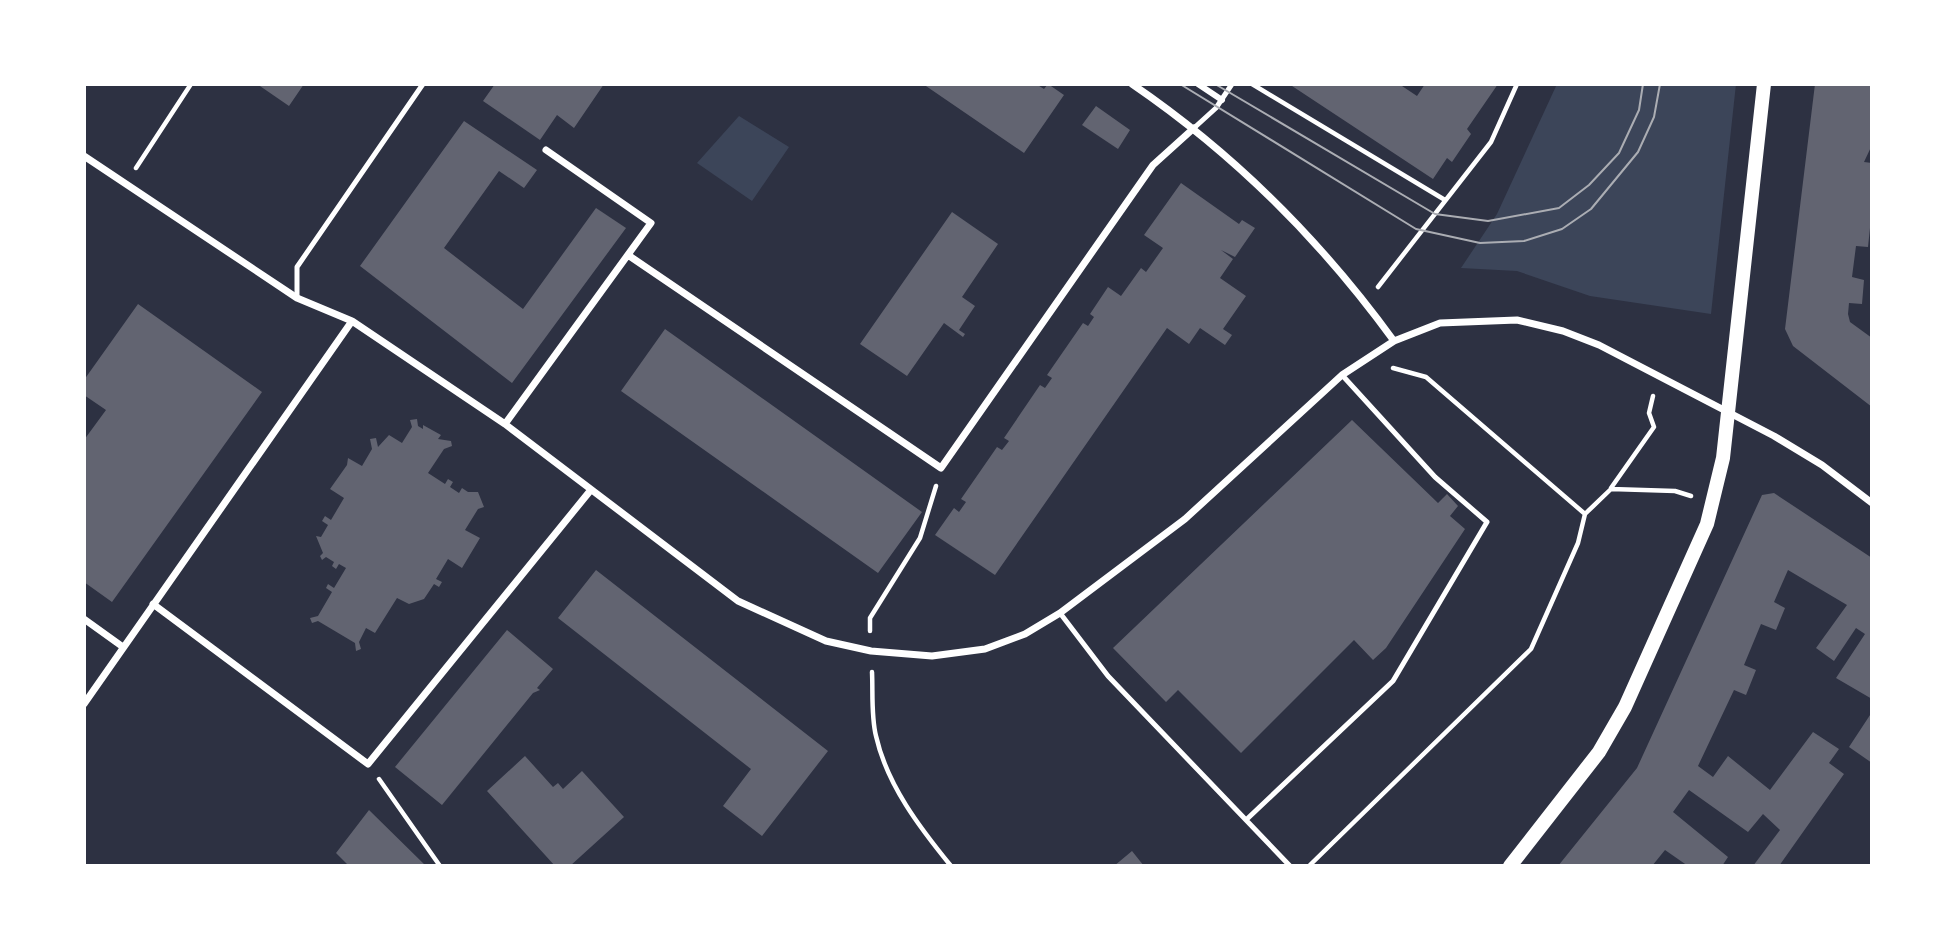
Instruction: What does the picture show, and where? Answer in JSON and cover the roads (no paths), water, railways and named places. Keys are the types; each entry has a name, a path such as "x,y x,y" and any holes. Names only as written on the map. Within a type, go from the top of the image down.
{"main road":[{"path":"1510,866 1599,752 1625,707 1673,603 1713,501 1728,411 1764,84"}],"street":[{"path":"1132,84 1194,128 1300,227 1366,303 1394,341"},
{"path":"1198,84 1222,100"},
{"path":"628,255 941,468 1153,165 1194,128"},
{"path":"505,424 651,223 546,150"},
{"path":"84,156 297,298 352,321 505,424 738,601 826,641 871,651 932,656 985,649 1025,634 1060,613 1185,519 1342,375 1394,341 1440,323 1517,320 1563,331 1599,345 1728,411 1822,465 1872,503"},
{"path":"84,704 352,321"},
{"path":"153,604 368,764 590,491"},
{"path":"84,619 123,647"}],"lane":[{"path":"297,298 297,267 423,84"},
{"path":"1194,128 1222,100 1232,84"},
{"path":"1247,820 1393,681 1487,522 1436,477 1342,375"},
{"path":"1060,613 1108,676 1290,866"}],"tram line":[{"path":"1180,84 1416,229 1480,243 1524,241 1562,229 1591,209 1638,152 1654,117 1660,84"},
{"path":"1215,84 1435,214 1488,221 1559,208 1589,185 1619,153 1639,110 1643,84"}]}
